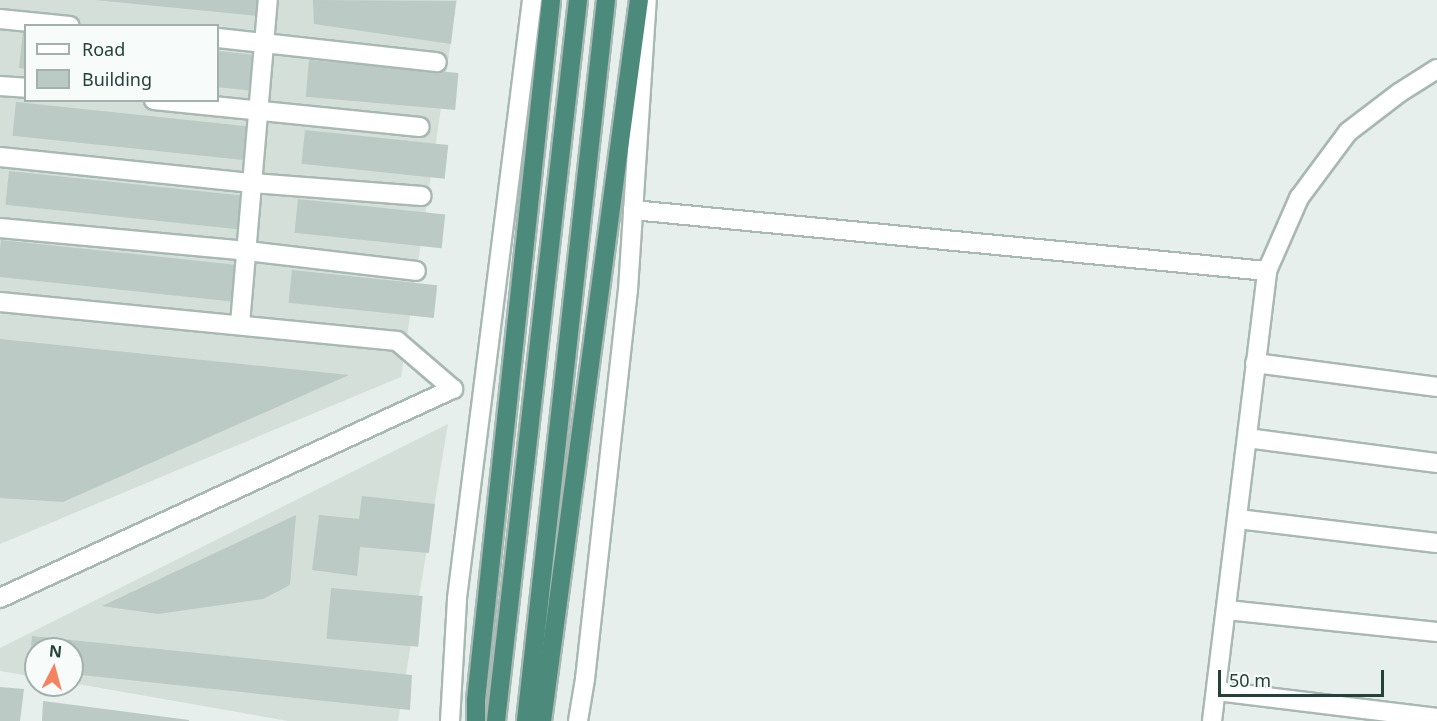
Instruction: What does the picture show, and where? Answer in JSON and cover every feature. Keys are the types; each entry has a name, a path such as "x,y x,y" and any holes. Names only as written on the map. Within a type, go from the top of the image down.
{"highway":[{"path":"476,721 476,700 551,0"},
{"path":"496,721 578,0"},
{"path":"526,721 606,0"},
{"path":"542,721 639,0"}],"street":[{"path":"240,324 268,0"},
{"path":"450,721 457,598 532,0"},
{"path":"578,721 585,679 628,290 647,0"},
{"path":"0,19 50,24"},
{"path":"219,38 437,62"},
{"path":"1212,721 1267,271 1299,198 1348,132 1399,93 1437,69"},
{"path":"0,86 24,88"},
{"path":"173,102 420,127"},
{"path":"0,157 253,183 422,196"},
{"path":"633,210 1267,271"},
{"path":"0,228 247,251 416,271"},
{"path":"0,302 396,341 453,388 0,598"},
{"path":"1255,363 1437,387"},
{"path":"1247,438 1437,463"},
{"path":"1238,519 1437,543"},
{"path":"1227,609 1437,632"},
{"path":"1217,691 1437,718"}],"shaded area":[{"path":"0,0 457,0 401,377 0,544"},
{"path":"448,424 398,721 288,721 84,685 84,637 24,637 24,675 0,671 0,648"}],"building":[{"path":"95,0 261,0 259,16"},
{"path":"313,0 456,1 451,44 314,24"},
{"path":"23,32 24,32 24,69 19,68"},
{"path":"219,51 258,55 254,91 219,87"},
{"path":"309,60 458,73 455,110 306,97"},
{"path":"16,102 252,127 248,161 12,136"},
{"path":"305,130 448,145 445,179 301,164"},
{"path":"9,171 244,196 240,229 5,205"},
{"path":"298,199 445,214 442,248 294,233"},
{"path":"1,240 238,265 234,302 0,277"},
{"path":"292,270 437,285 434,318 289,303"},
{"path":"0,339 349,375 63,502 0,498"},
{"path":"362,496 435,504 429,553 360,547 357,576 312,570 319,515 359,519"},
{"path":"296,515 290,585 263,599 158,614 102,606"},
{"path":"331,588 423,596 418,647 327,639"},
{"path":"84,641 412,675 410,710 84,675"},
{"path":"0,687 24,689 20,721 0,721"},
{"path":"43,701 189,720 189,721 42,721"}]}
